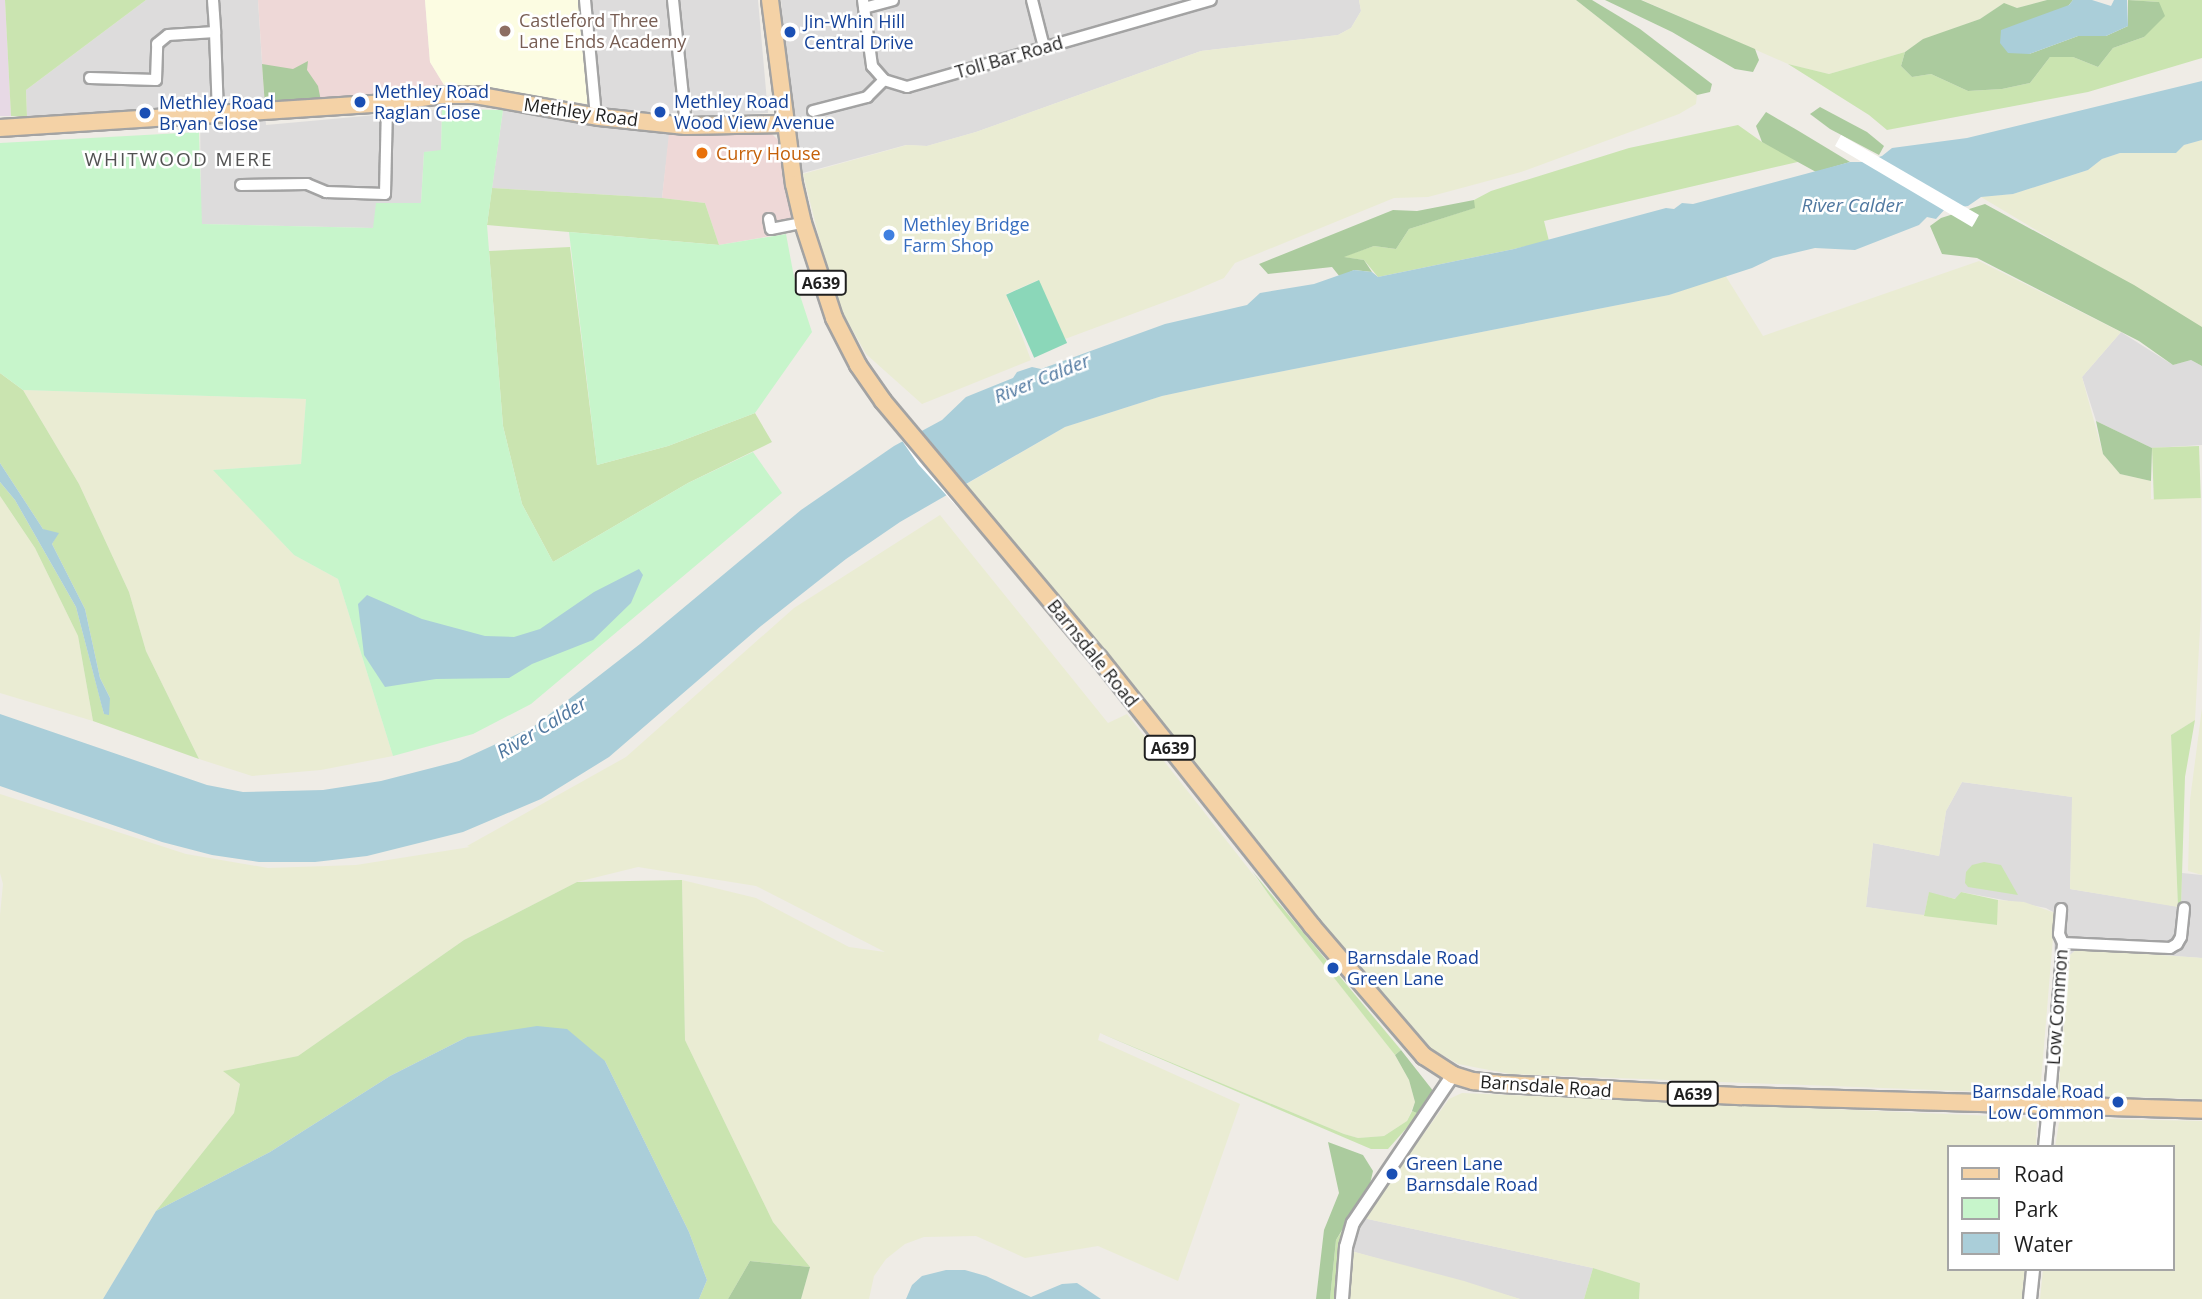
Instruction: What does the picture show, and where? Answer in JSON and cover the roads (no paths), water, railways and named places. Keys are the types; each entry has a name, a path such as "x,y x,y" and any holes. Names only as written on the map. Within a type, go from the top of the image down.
{"main road":[{"name":"A639","path":"770,0 785,124 803,223"},
{"name":"Methley Road","path":"0,128 387,103 441,95 475,96 596,116 686,126 785,124"},
{"name":"Barnsdale Road","path":"803,223 834,318 858,365 901,423 1099,659 1370,996 1423,1056 1453,1075 1473,1081 1502,1084 2202,1111"}],"street":[{"path":"213,0 218,115"},
{"path":"585,0 596,116"},
{"path":"673,0 686,126"},
{"path":"813,111 867,97 884,80 872,66 864,4 893,0"},
{"path":"1032,0 1044,47"},
{"name":"Toll Bar Road","path":"884,80 907,88 1212,0"},
{"path":"90,78 156,80 157,44 167,35 215,32"},
{"path":"241,185 307,184 326,192 384,194 387,103"},
{"path":"769,219 771,229 803,223"},
{"name":"Low Common","path":"2049,1107 2063,943 2059,934 2061,908"},
{"path":"2063,943 2170,948 2182,937 2184,908"},
{"path":"1342,1299 1346,1247 1353,1223 1453,1075"},
{"path":"2045,1145 2049,1107"},
{"path":"2030,1299 2033,1271"}],"water":[{"path":"2073,0 2092,0 2111,6 2114,0 2127,0 2128,26 2106,36 2078,36 2029,54 2008,53 2000,43 2001,30 2069,5"},
{"name":"River Calder","path":"2202,81 2202,140 2184,145 2176,153 2120,153 2102,159 2088,170 2013,194 1981,197 1968,206 1945,209 1936,219 1927,217 1919,225 1855,250 1815,248 1773,258 1752,268 1669,295 1162,396 1065,427 900,522 846,559 761,626 609,757 541,799 463,832 367,856 315,862 259,862 212,855 162,842 0,786 0,714 207,785 243,792 323,790 381,781 459,761 533,727 640,644 801,510 894,446 942,420 966,397 1013,378 1017,372 1032,367 1041,369 1165,324 1247,305 1260,293 1314,284 1354,270 1372,272 1378,277 1514,249 1666,208 1674,209 1682,203 1693,204 1850,162 1863,162 1882,156 1892,148 1967,138"},
{"path":"0,463 43,529 59,533 52,544 85,609 100,678 110,698 109,715 104,714 76,607 15,500 0,482"},
{"path":"639,569 643,575 631,603 593,640 532,664 509,678 436,679 385,687 364,655 358,604 367,595 422,619 485,636 514,637 540,629 594,592"},
{"path":"537,1026 567,1029 605,1061 689,1232 707,1280 699,1299 103,1299 156,1211 270,1152 390,1076 467,1037"},
{"path":"946,1270 965,1270 986,1276 1031,1297 1062,1284 1077,1283 1101,1299 906,1299 912,1285 922,1276"}],"place":[{"name":"Castleford Three Lane Ends Academy","path":"505,31"},
{"name":"Jin-Whin Hill Central Drive","path":"790,32"},
{"name":"Methley Road Raglan Close","path":"360,102"},
{"name":"Methley Road Wood View Avenue","path":"660,112"},
{"name":"Methley Road Bryan Close","path":"145,113"},
{"name":"Curry House","path":"702,153"},
{"name":"Methley Bridge Farm Shop","path":"889,235"},
{"name":"Barnsdale Road Green Lane","path":"1333,968"},
{"name":"Barnsdale Road Low Common","path":"2118,1102"},
{"name":"Green Lane Barnsdale Road","path":"1392,1174"}],"district":[{"name":"WHITWOOD MERE","path":"179,160"}]}
